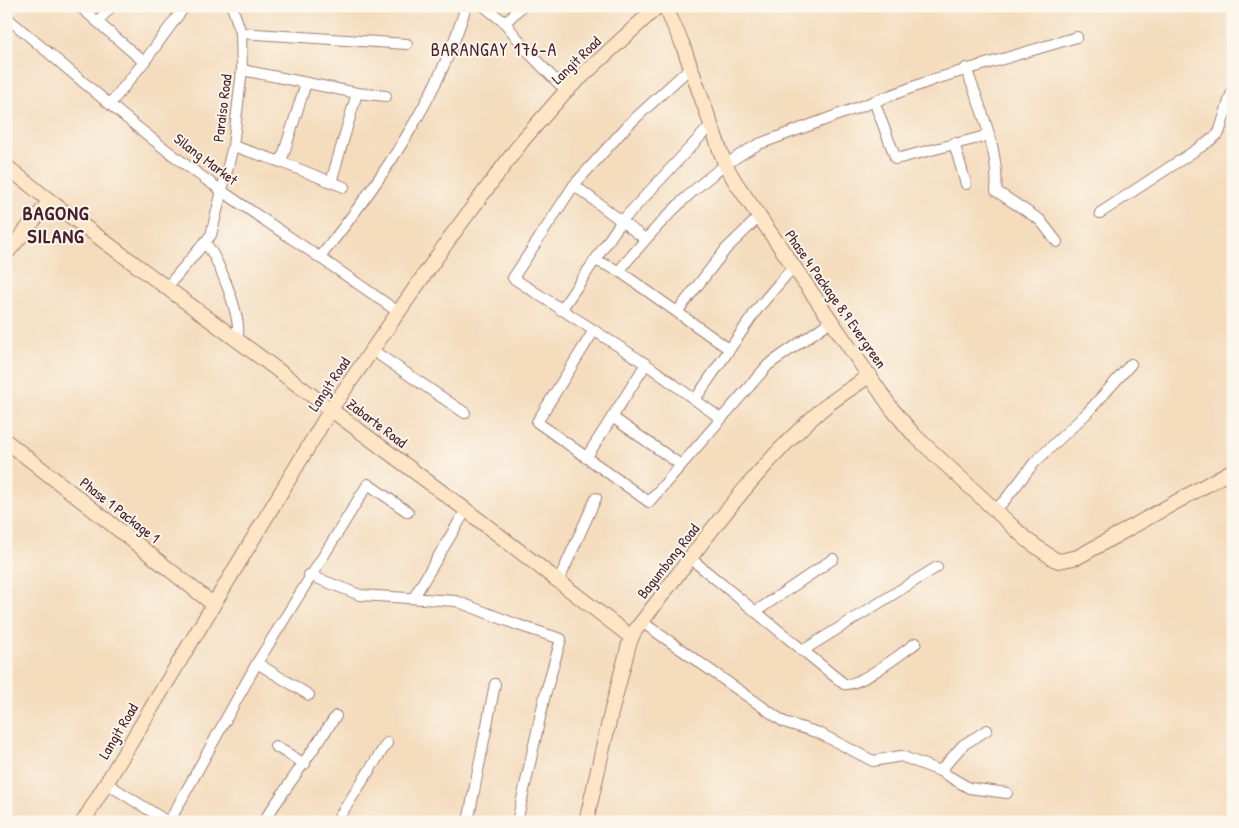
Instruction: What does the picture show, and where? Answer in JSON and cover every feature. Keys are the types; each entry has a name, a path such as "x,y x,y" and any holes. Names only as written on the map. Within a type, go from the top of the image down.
{"street":[{"path":"79,6 144,62"},
{"path":"98,22 112,6"},
{"path":"170,6 178,16"},
{"path":"110,104 185,6"},
{"path":"320,256 356,212 416,118 446,61 466,6"},
{"path":"484,6 505,23 530,54 566,91"},
{"path":"505,23 522,6"},
{"name":"Langit Road","path":"83,822 331,409 398,312 502,167 566,91 658,6"},
{"name":"Phase 4 Package 8,9 Evergreen","path":"665,6 691,67 725,164 759,217 892,409 914,434 1028,540 1054,559 1078,557 1233,470"},
{"name":"Paraiso Road","path":"167,287 206,244 211,235 233,146 242,70 241,33 235,8"},
{"name":"Silang Market","path":"6,17 110,104 221,191 320,256 398,312"},
{"path":"241,33 407,44"},
{"path":"619,271 645,239 725,164 759,144 966,68 1077,37"},
{"path":"691,67 628,125 574,185 513,278 593,332 646,364 696,398 720,418"},
{"path":"966,68 988,129 987,133 998,172 996,190 1040,220 1057,242"},
{"path":"242,70 357,94 386,96"},
{"path":"281,162 306,83"},
{"path":"1100,213 1219,133 1233,90"},
{"path":"331,182 357,94"},
{"path":"874,101 896,159 982,137 987,133"},
{"path":"561,310 621,222 711,125"},
{"path":"954,143 966,184"},
{"path":"233,146 281,162 344,188"},
{"name":"Zabarte Road","path":"6,166 50,201 559,580 631,637"},
{"path":"574,185 645,239"},
{"path":"6,254 50,201"},
{"path":"676,312 731,243 759,217"},
{"path":"206,244 214,253 229,294 238,326 236,338"},
{"path":"595,260 619,271 729,349"},
{"path":"696,398 758,308 794,267"},
{"path":"593,332 537,422 649,502 768,365 831,321"},
{"path":"372,350 465,413"},
{"path":"586,458 646,364"},
{"path":"995,510 1034,463 1087,413 1131,364"},
{"name":"Bagumbong Road","path":"586,822 631,637 690,558 767,463 821,410 870,375"},
{"path":"612,417 681,465"},
{"name":"Phase 1 Package 1","path":"6,441 213,604"},
{"path":"106,783 168,822 257,663 309,575 368,484 408,512"},
{"path":"559,580 596,498"},
{"path":"414,597 466,510"},
{"path":"690,558 844,684 849,685 916,643"},
{"path":"755,612 833,559"},
{"path":"802,651 937,567"},
{"path":"309,575 360,595 456,601 561,639 545,695 516,822"},
{"path":"642,622 784,722 819,733 873,761 901,756 940,772 969,788 1007,793"},
{"path":"257,663 309,695"},
{"path":"468,822 494,684"},
{"path":"263,822 305,764 336,716"},
{"path":"940,772 962,745 987,730"},
{"path":"336,822 387,742"},
{"path":"275,746 305,764"}],"district":[{"name":"BARANGAY 176-A","path":"494,49"},
{"name":"BAGONG SILANG","path":"56,224"}]}
